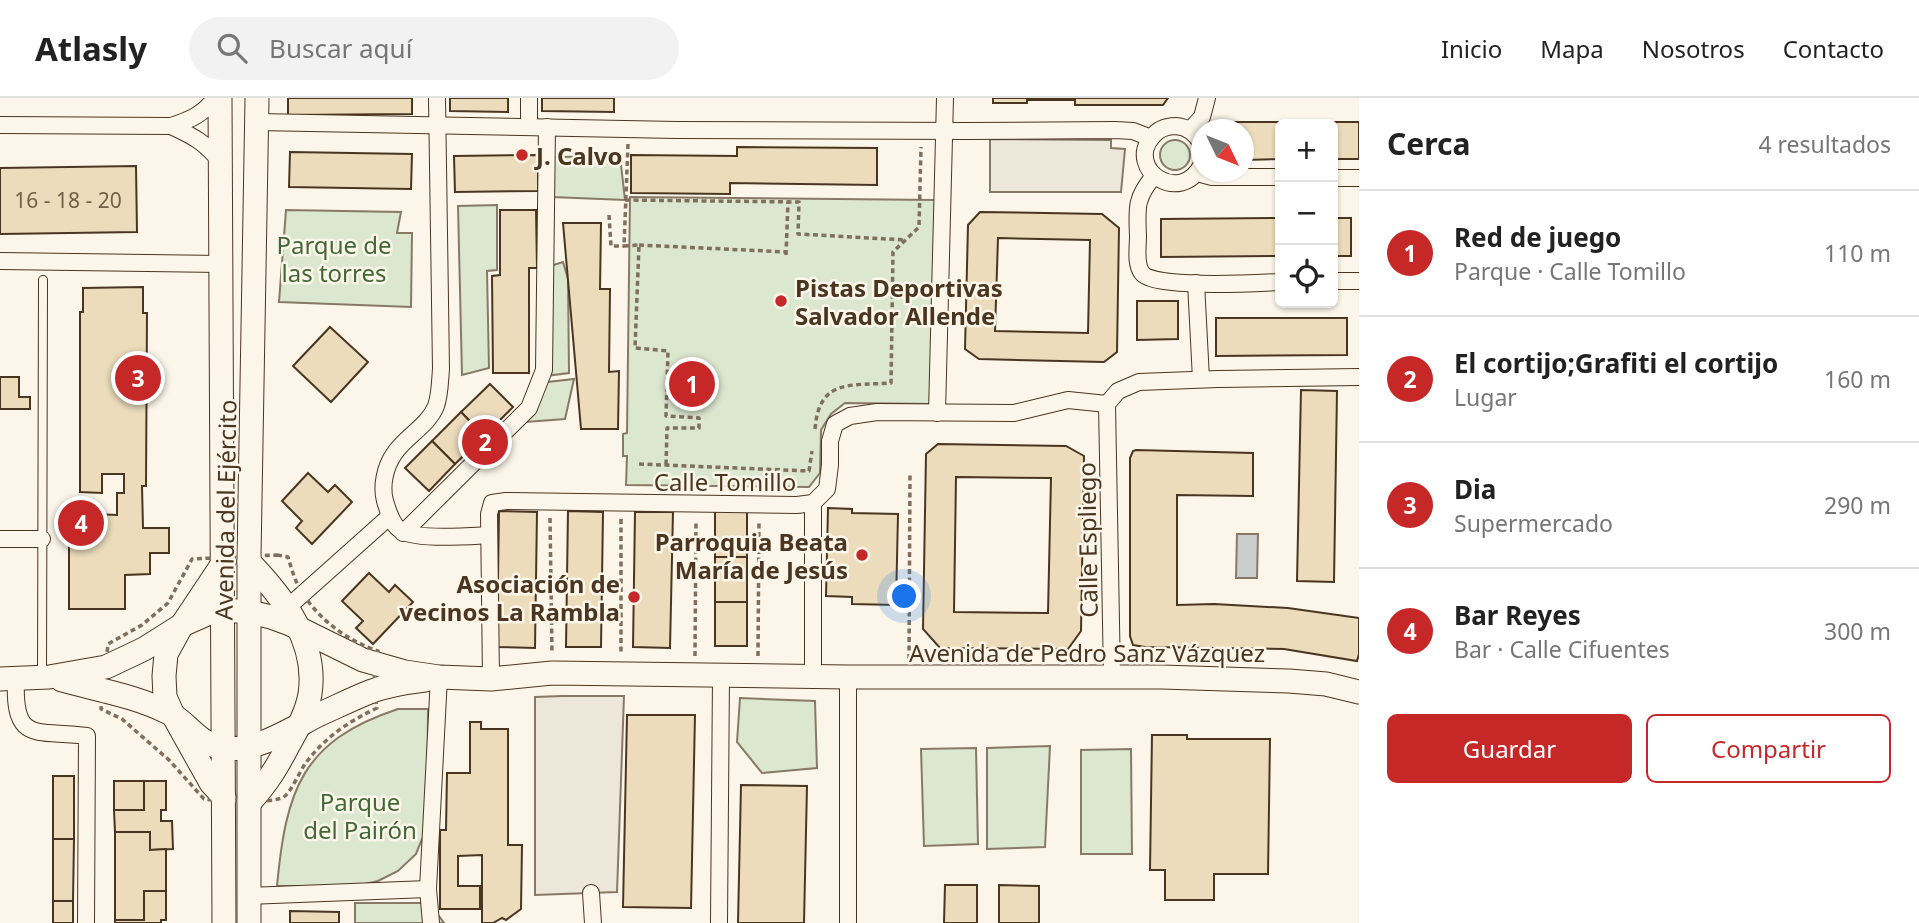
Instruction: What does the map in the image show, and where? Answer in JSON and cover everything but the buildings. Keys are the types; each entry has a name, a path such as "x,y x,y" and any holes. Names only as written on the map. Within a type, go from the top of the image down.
{"street":[{"path":"0,125 172,126 202,114 218,98"},
{"name":"Avenida del Ejército","path":"218,98 224,562 224,923"},
{"name":"Avenida del Ejército","path":"249,923 249,562 257,98"},
{"path":"437,98 441,369 437,405 428,420 410,435 388,465 384,478 384,496 390,516 403,533 436,537 489,535"},
{"path":"529,98 529,127"},
{"path":"937,413 945,98"},
{"path":"1191,176 1176,184 1160,181 1150,171 1145,157 1147,144 1157,131 1173,126 1190,130 1202,117 1207,98"},
{"path":"257,121 628,129 1115,130 1133,131 1151,138"},
{"path":"172,126 200,140 220,162"},
{"path":"403,533 530,408 544,370 547,127"},
{"path":"1154,176 1139,198 1137,208 1138,262 1143,275 1153,281 1196,284 1275,282"},
{"path":"1254,177 1275,177"},
{"path":"1338,177 1359,178"},
{"path":"0,261 221,264"},
{"path":"1338,281 1359,281"},
{"path":"1196,284 1201,379"},
{"path":"1107,404 1118,391 1139,383 1201,379 1359,377"},
{"name":"Calle Tomillo","path":"491,678 488,514 492,503 813,503 827,489 830,441 835,424 850,416 877,412 1014,413 1068,400 1107,404"},
{"name":"Calle Espliego","path":"1107,404 1112,677"},
{"path":"813,503 813,677"},
{"path":"287,608 390,516"},
{"path":"0,539 42,540"},
{"path":"224,562 182,625 166,654 165,665 165,697 173,715 211,783 224,797"},
{"path":"249,562 266,579 301,630 311,677 310,696 300,725 267,783 250,802"},
{"path":"86,923 87,736 45,734 29,729 18,717 8,679 45,677 106,667 144,649 182,625 223,610"},
{"name":"Avenida de Pedro Sanz Vázquez","path":"223,610 250,612 281,620 350,655 405,672 439,677 491,678 552,673 813,677 1112,677 1289,681 1326,684 1359,692"},
{"path":"719,923 720,676"},
{"path":"45,677 104,690 173,715 203,741 223,748"},
{"path":"431,923 428,889 439,677"},
{"name":"Avenida de Pedro Sanz Vázquez","path":"223,748 241,747 281,736 320,714 374,691 439,677"},
{"path":"848,677 848,923"},
{"path":"249,895 428,889"},
{"path":"591,893 593,923"}],"lane":[{"path":"43,280 42,540 45,677"}],"path":[{"path":"624,246 628,129"},
{"path":"814,435 816,414 823,400 838,386 891,383 892,252 919,227 922,131"},
{"path":"625,200 799,202 798,234 906,240"},
{"path":"609,215 611,246 639,245 787,253 788,202"},
{"path":"639,245 635,348 668,351 666,416 699,418 699,428 667,428 666,466"},
{"path":"639,464 809,471 812,447"},
{"path":"909,677 910,472"},
{"path":"550,502 552,673"},
{"path":"621,503 621,674"},
{"path":"694,675 696,504"},
{"path":"758,676 759,505"},
{"path":"250,802 279,800 286,796 317,749 349,722 377,708 374,691 375,664"}],"green space":[{"path":"1175,140 1186,144 1190,155 1186,166 1175,170 1164,166 1160,155 1164,144"},
{"path":"620,156 625,200 552,197 552,157"},
{"name":"Pistas Deportivas Salvador Allende","path":"630,197 935,200 932,404 845,403 831,414 821,430 820,473 809,487 626,485 627,456 623,456 623,434 627,433"},
{"path":"497,205 497,270 487,271 489,368 462,375 458,206"},
{"name":"Parque de las torres","path":"286,210 401,212 397,233 412,233 411,307 279,302"},
{"path":"563,262 568,279 569,373 545,376 550,266"},
{"path":"574,379 565,419 526,422 539,383"},
{"path":"740,698 815,701 817,768 762,773 737,742"},
{"name":"Parque del Pairón","path":"398,709 428,709 427,827 416,854 398,871 378,881 357,886 277,886 286,823 304,774 319,754 339,737 365,722"},
{"path":"1050,746 1045,847 987,849 987,748"},
{"path":"976,748 978,844 924,846 921,749"},
{"path":"1131,749 1132,854 1081,854 1081,750"},
{"path":"355,903 423,903 436,912 444,923 355,923"}],"shaded area":[{"path":"990,139 1111,140 1111,148 1125,149 1121,192 990,192"},
{"path":"1237,534 1258,534 1257,578 1236,578"},
{"path":"624,696 617,892 535,895 535,697"}],"place":[{"name":"J. Calvo","path":"522,155"},
{"name":"Pistas Deportivas Salvador Allende","path":"781,301"},
{"name":"Dia","path":"138,378"},
{"name":"Red de juego","path":"692,384"},
{"name":"El cortijo;Grafiti el cortijo","path":"485,442"},
{"name":"Bar Reyes","path":"81,523"},
{"name":"Parroquia Beata María de Jesús","path":"862,555"},
{"name":"Asociación de vecinos La Rambla","path":"634,597"}]}
